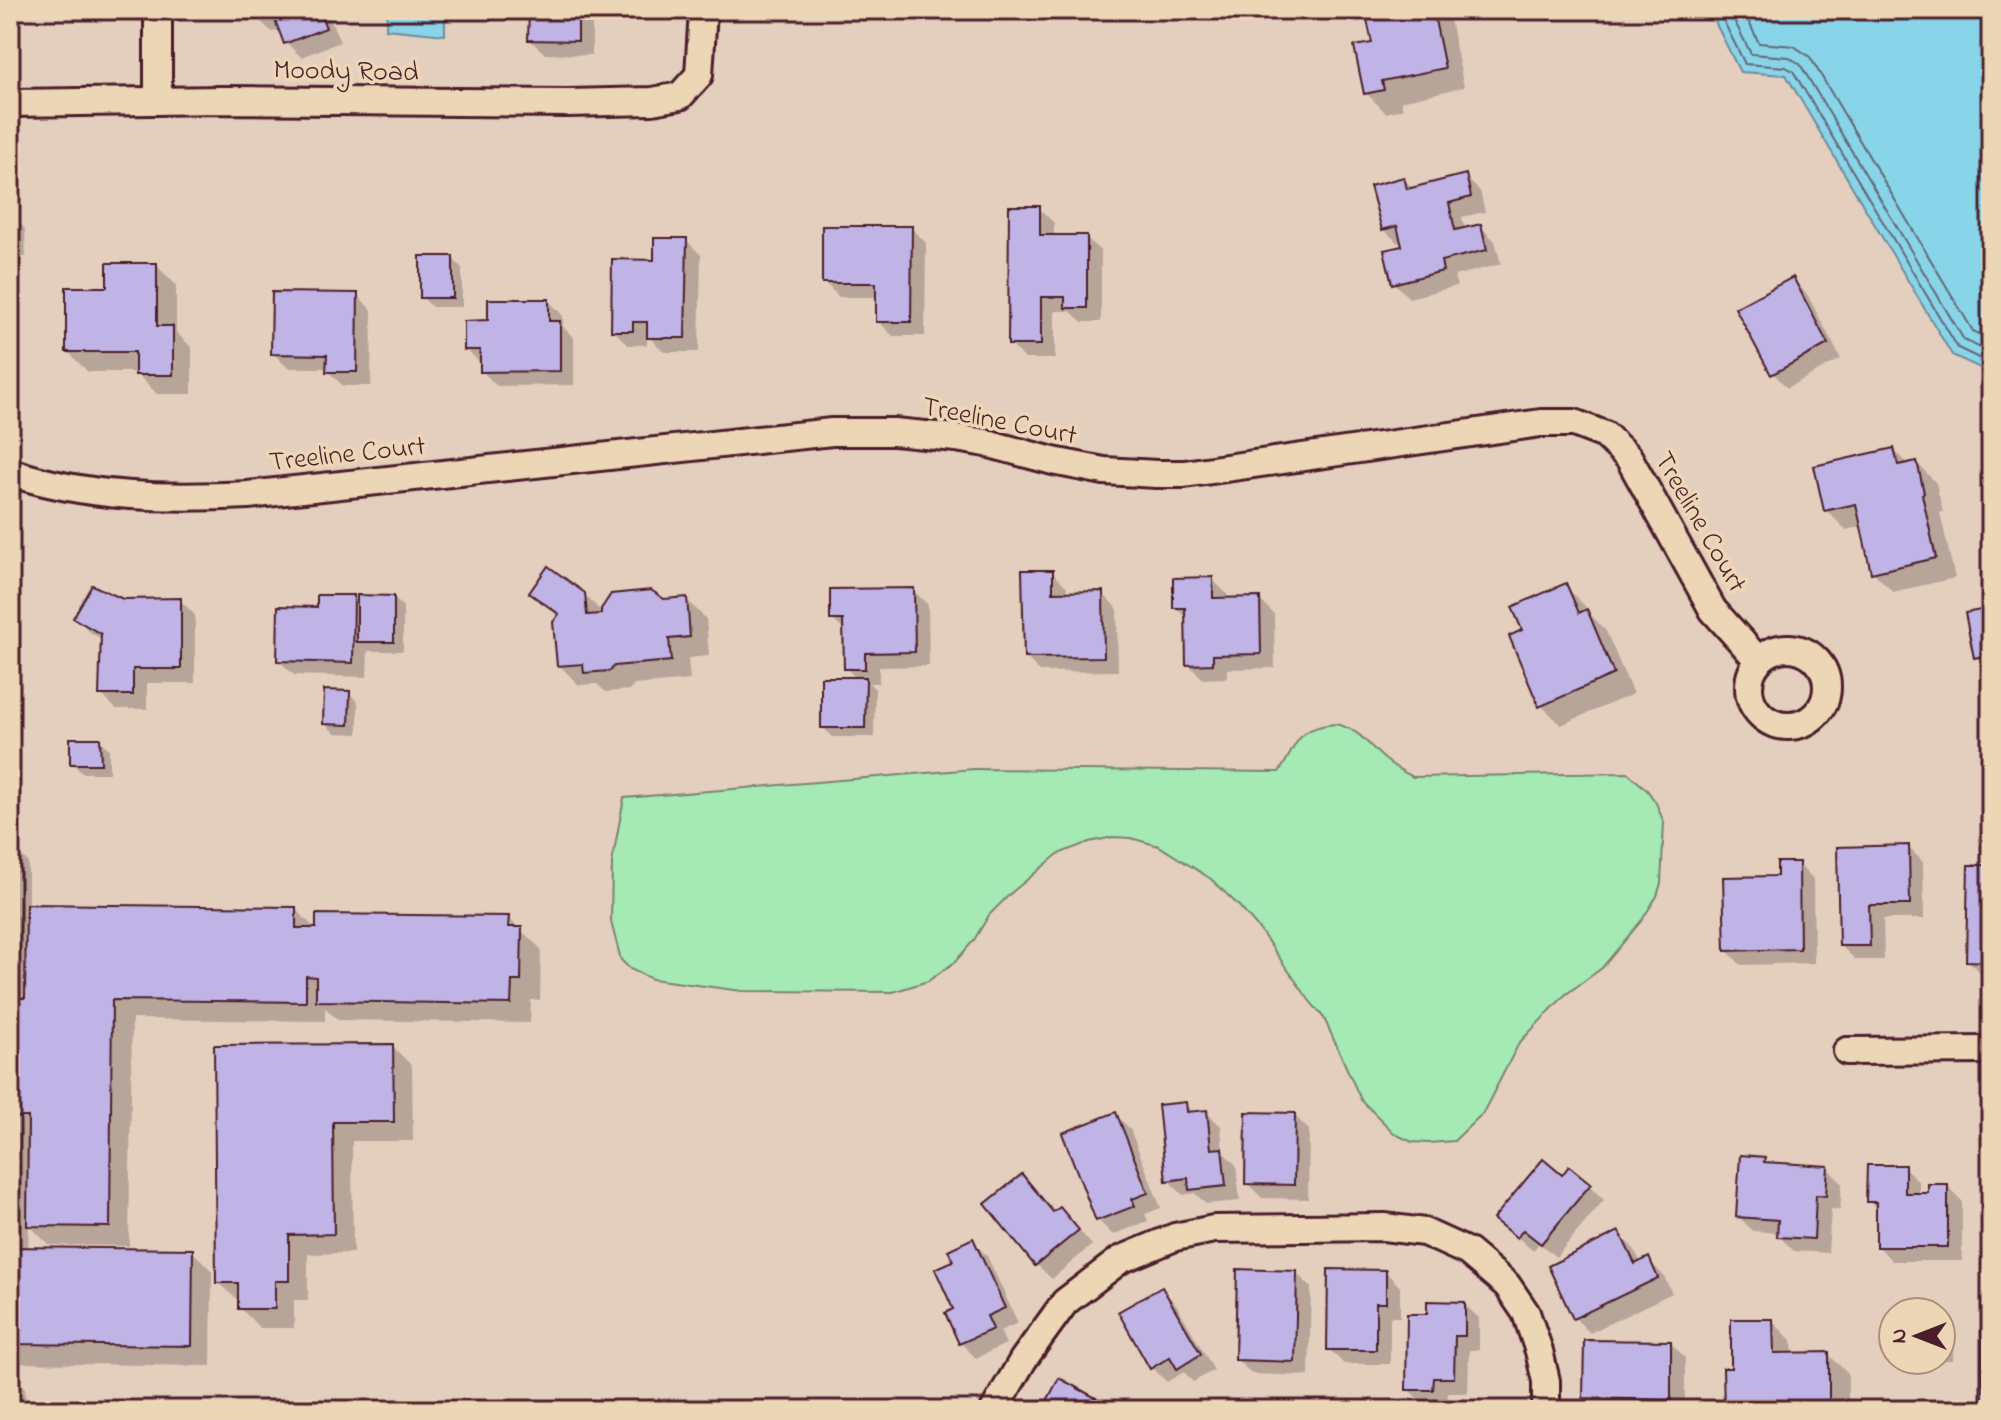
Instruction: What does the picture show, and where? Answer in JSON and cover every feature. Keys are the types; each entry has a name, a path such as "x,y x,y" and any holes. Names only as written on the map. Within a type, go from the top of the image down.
{"street":[{"path":"158,10 158,101"},
{"name":"Moody Road","path":"10,103 652,101 680,96 699,75 703,10"},
{"name":"Treeline Court","path":"10,472 76,489 192,498 248,495 761,438 832,432 894,432 986,443 1104,471 1184,474 1541,423 1574,423 1605,435 1629,458 1713,610 1759,661"},
{"path":"1847,1051 1991,1050"},
{"path":"994,1410 1023,1360 1065,1302 1120,1260 1175,1237 1214,1229 1384,1227 1424,1232 1468,1252 1507,1285 1526,1313 1539,1351 1546,1381 1546,1410"}],"green space":[{"path":"1335,724 1353,731 1396,768 1413,777 1628,773 1647,790 1664,823 1661,883 1642,920 1602,968 1565,995 1519,1043 1483,1113 1454,1141 1412,1142 1395,1134 1361,1100 1324,1018 1240,907 1211,879 1159,846 1131,838 1113,837 1089,842 1058,854 989,915 974,940 955,962 928,981 893,992 742,991 652,979 630,969 621,960 611,922 612,862 624,798 974,769 1279,772 1305,733"}],"water":[{"path":"387,10 445,10 445,35 386,29"},
{"path":"1712,10 1991,10 1991,373 1952,355 1786,75 1740,72"}],"building":[{"path":"252,10 319,10 326,28 284,44 272,12 255,19"},
{"path":"529,10 578,10 578,41 528,40"},
{"path":"1365,10 1433,10 1445,68 1382,81 1384,90 1364,94 1354,46 1372,43"},
{"path":"1466,174 1471,197 1449,203 1455,230 1481,224 1487,250 1441,261 1443,271 1392,284 1384,250 1402,246 1397,226 1382,230 1370,186 1404,177 1407,189"},
{"path":"1009,206 1040,206 1040,235 1087,235 1087,308 1065,308 1065,297 1041,297 1041,345 1008,345"},
{"path":"10,217 17,217 17,248 10,248"},
{"path":"822,226 912,226 911,322 876,322 876,283 822,283"},
{"path":"654,238 687,238 685,338 647,338 647,322 633,322 633,331 611,331 612,259 654,260"},
{"path":"420,256 453,256 453,298 420,298"},
{"path":"107,263 157,263 157,326 173,326 173,375 135,375 135,352 66,352 66,287 107,287"},
{"path":"1793,277 1828,344 1771,375 1735,308"},
{"path":"272,292 358,293 357,372 326,372 327,355 271,354"},
{"path":"488,299 549,299 549,321 560,321 560,371 480,372 480,350 464,350 464,321 488,320"},
{"path":"1894,448 1898,465 1917,461 1936,558 1871,573 1856,504 1824,511 1814,466"},
{"path":"548,566 585,593 587,615 601,614 611,594 651,590 664,599 687,597 690,637 669,639 671,661 614,666 610,671 584,673 583,664 557,666 553,622 559,614 529,593"},
{"path":"1022,570 1053,570 1053,592 1103,591 1104,657 1024,658"},
{"path":"1213,577 1213,598 1260,597 1261,654 1213,655 1213,664 1186,665 1185,608 1173,608 1173,578"},
{"path":"1566,583 1579,613 1587,609 1614,674 1539,707 1509,636 1522,630 1512,607"},
{"path":"92,585 123,599 181,598 181,669 133,669 133,695 99,695 101,634 73,618"},
{"path":"914,588 915,652 865,653 865,669 844,669 843,620 830,620 830,589"},
{"path":"317,595 354,595 353,663 277,661 278,606 317,607"},
{"path":"357,595 394,596 394,642 357,642"},
{"path":"1991,608 1991,654 1974,658 1965,613"},
{"path":"821,677 866,677 865,728 821,728"},
{"path":"324,690 350,691 349,725 323,724"},
{"path":"70,738 100,738 101,764 70,764"},
{"path":"1909,845 1910,905 1869,905 1870,946 1839,946 1837,847"},
{"path":"1777,862 1799,862 1800,949 1725,951 1723,877 1777,876"},
{"path":"1968,865 1991,865 1991,962 1966,961"},
{"path":"26,904 296,907 296,928 316,928 316,914 509,916 508,927 522,927 521,981 512,981 511,1004 316,1001 316,977 306,976 306,1002 112,1000 110,1227 27,1226 28,1117 11,1117 10,1165 10,998 25,998"},
{"path":"393,1044 394,1122 333,1122 334,1234 289,1235 289,1281 275,1281 275,1309 238,1309 238,1283 216,1283 214,1045"},
{"path":"1186,1102 1187,1112 1207,1110 1211,1149 1222,1148 1226,1186 1189,1190 1188,1178 1166,1181 1158,1105"},
{"path":"1116,1112 1148,1193 1132,1199 1135,1206 1096,1221 1062,1133"},
{"path":"1246,1112 1295,1113 1294,1185 1245,1184"},
{"path":"1740,1155 1765,1157 1764,1162 1828,1166 1826,1196 1816,1195 1814,1239 1777,1237 1778,1220 1736,1217"},
{"path":"1543,1159 1562,1175 1569,1166 1591,1184 1541,1244 1523,1230 1517,1238 1493,1219"},
{"path":"1867,1165 1905,1165 1905,1193 1928,1193 1928,1184 1948,1184 1948,1247 1876,1247 1876,1202 1866,1202"},
{"path":"1022,1174 1053,1212 1060,1207 1079,1230 1035,1266 985,1204"},
{"path":"1619,1231 1635,1264 1649,1257 1658,1278 1573,1319 1548,1266"},
{"path":"973,1238 1005,1308 987,1316 993,1329 959,1344 945,1313 953,1309 935,1269 953,1261 948,1250"},
{"path":"10,1247 193,1249 192,1346 10,1344"},
{"path":"1237,1269 1297,1271 1295,1362 1235,1360"},
{"path":"1328,1269 1386,1270 1386,1303 1376,1303 1376,1350 1327,1350"},
{"path":"1162,1287 1201,1354 1177,1369 1170,1357 1150,1369 1118,1312"},
{"path":"1427,1301 1465,1302 1465,1336 1455,1336 1454,1378 1434,1378 1433,1390 1406,1390 1407,1314 1427,1314"},
{"path":"1731,1319 1773,1319 1774,1353 1829,1352 1829,1410 1724,1410 1723,1368 1731,1368"},
{"path":"1982,1326 1991,1326 1991,1410 1983,1410"},
{"path":"1584,1340 1671,1341 1671,1400 1583,1398"},
{"path":"17,1376 17,1410 10,1410 10,1377"},
{"path":"1059,1378 1118,1410 1042,1410"}]}
